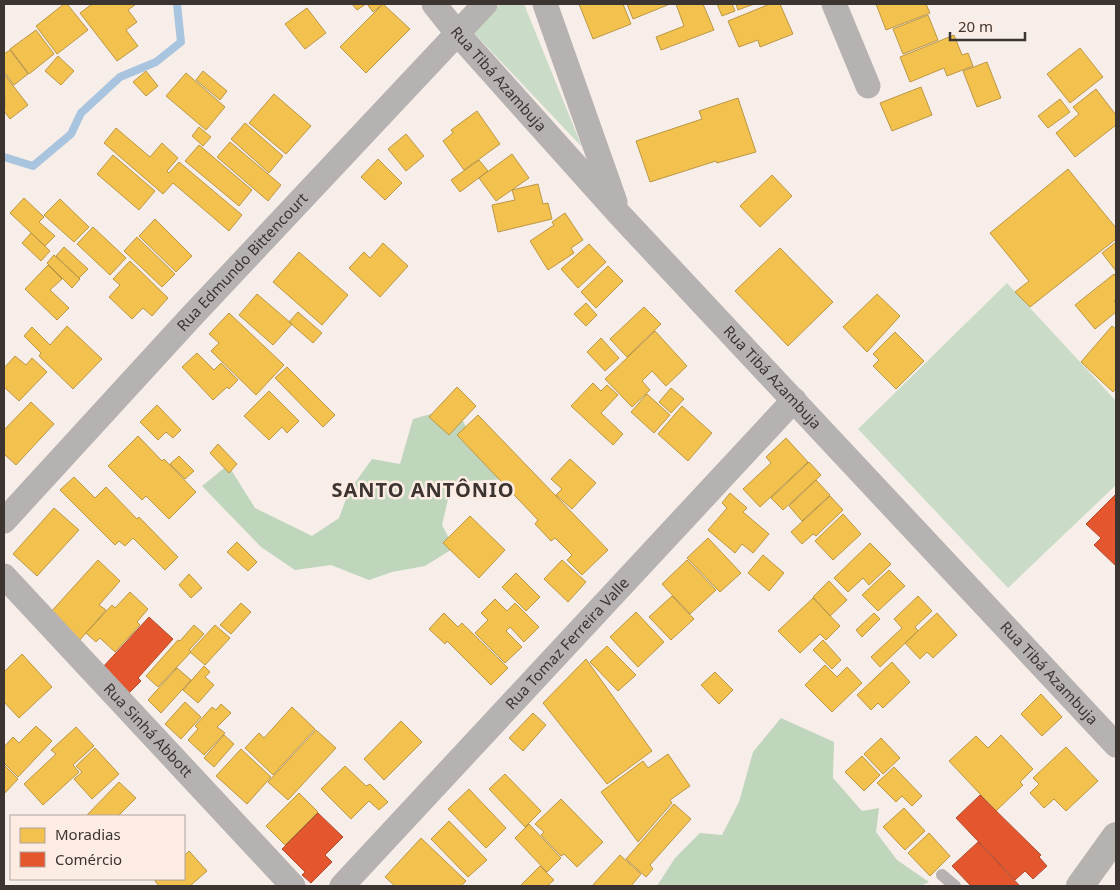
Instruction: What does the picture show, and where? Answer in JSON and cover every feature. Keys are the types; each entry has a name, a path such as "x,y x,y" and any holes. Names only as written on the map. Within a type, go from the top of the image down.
{"main road":[{"path":"1080,886 1116,836"}],"street":[{"name":"Rua Tibá Azambuja","path":"434,4 457,33 619,214 1116,745"},
{"name":"Rua Edmundo Bittencourt","path":"4,521 190,318 485,4"},
{"path":"545,4 619,214"},
{"path":"834,4 868,86"},
{"name":"Rua Tomaz Ferreira Valle","path":"342,886 794,400"},
{"name":"Rua Sinhá Abbott","path":"4,576 293,886"}],"lane":[{"path":"942,875 955,886"}],"green space":[{"path":"500,4 524,4 582,147 473,32"},
{"path":"1007,283 1116,401 1116,485 1008,588 858,429"},
{"path":"456,407 478,451 509,479 452,482 442,525 454,548 425,566 392,572 369,580 331,565 295,570 261,547 202,486 228,465 255,508 312,536 339,518 349,491 372,459 400,464 413,419"},
{"path":"781,718 834,742 833,778 862,811 879,808 876,832 897,860 929,882 920,886 657,886 675,858 700,833 722,835 739,802 753,752"}],"building: Moradias":[{"path":"64,4 67,4 88,30 57,54 36,26"},
{"path":"92,4 136,4 128,10 137,22 126,30 138,46 117,61 80,13"},
{"path":"352,4 366,4 357,10"},
{"path":"367,4 383,4 373,12"},
{"path":"383,4 410,29 366,73 340,47"},
{"path":"579,4 623,4 631,24 593,39"},
{"path":"627,4 670,4 633,19"},
{"path":"676,4 703,4 714,30 661,50 656,37 684,26"},
{"path":"717,4 732,4 735,11 722,16"},
{"path":"736,4 754,4 738,10"},
{"path":"770,4 780,4 793,34 760,47 758,40 739,47 728,21"},
{"path":"876,4 926,4 930,13 886,30"},
{"path":"307,8 326,33 305,49 285,24"},
{"path":"928,15 938,40 903,54 893,29"},
{"path":"36,30 54,54 29,74 10,49"},
{"path":"954,35 962,55 968,53 973,66 947,76 944,68 910,82 900,57"},
{"path":"1080,48 1103,77 1070,103 1047,74"},
{"path":"10,50 28,74 14,85 4,72 4,54"},
{"path":"58,56 74,71 61,85 45,71"},
{"path":"987,62 1001,98 977,107 963,71"},
{"path":"146,71 158,86 146,96 133,82"},
{"path":"203,71 227,91 220,100 196,80"},
{"path":"186,73 225,107 206,130 166,96"},
{"path":"4,74 28,105 10,119 4,111"},
{"path":"921,87 932,115 892,131 880,103"},
{"path":"1096,89 1116,115 1116,125 1075,157 1056,133 1079,114 1073,107"},
{"path":"274,94 311,126 286,154 249,123"},
{"path":"738,98 756,152 717,163 716,161 650,182 636,141 702,119 699,111"},
{"path":"1060,99 1070,112 1048,128 1038,116"},
{"path":"477,111 500,144 464,170 443,141 453,133 451,130"},
{"path":"245,123 283,156 269,173 231,139"},
{"path":"199,127 211,137 203,146 192,136"},
{"path":"116,128 150,157 162,143 178,158 167,171 169,173 179,162 242,215 229,231 173,183 163,194 104,143"},
{"path":"406,134 424,156 406,171 388,149"},
{"path":"230,142 281,185 268,201 217,157"},
{"path":"199,145 252,190 239,206 185,161"},
{"path":"512,154 529,178 496,201 479,178"},
{"path":"113,155 155,191 139,210 97,174"},
{"path":"378,159 402,183 385,200 361,177"},
{"path":"479,160 488,171 460,192 451,180"},
{"path":"1068,169 1116,228 1116,239 1030,307 1015,292 1029,281 990,233"},
{"path":"772,175 792,196 760,227 740,206"},
{"path":"538,184 543,204 548,203 552,219 498,232 492,205 515,200 512,190"},
{"path":"24,198 44,217 39,222 55,236 45,246 10,213"},
{"path":"60,199 89,227 74,242 44,215"},
{"path":"565,213 583,240 571,248 574,253 548,270 530,241 554,225 552,222"},
{"path":"155,219 192,256 176,272 139,236"},
{"path":"93,227 126,258 110,275 77,244"},
{"path":"31,233 50,251 41,261 22,243"},
{"path":"137,237 175,274 162,287 124,251"},
{"path":"1116,242 1116,271 1102,253"},
{"path":"383,243 408,266 380,297 349,268 364,252 370,258"},
{"path":"589,244 606,262 578,288 561,269"},
{"path":"64,247 88,269 79,278 56,256"},
{"path":"780,248 833,302 788,346 735,291"},
{"path":"299,252 348,295 322,325 273,282"},
{"path":"54,255 80,279 72,288 47,263"},
{"path":"130,261 168,298 152,316 143,308 132,319 109,297 120,285 113,279"},
{"path":"48,265 62,279 50,290 69,308 57,320 25,289"},
{"path":"608,266 623,281 596,308 581,292"},
{"path":"1114,274 1116,277 1116,299 1114,301 1116,312 1095,329 1075,305"},
{"path":"257,294 292,324 273,345 239,315"},
{"path":"877,294 900,316 867,352 843,327"},
{"path":"586,303 597,315 586,326 574,314"},
{"path":"644,307 661,324 627,357 610,339"},
{"path":"298,312 322,333 313,343 289,322"},
{"path":"229,313 284,365 256,395 211,351 219,343 209,334"},
{"path":"67,326 102,359 73,389 39,356 41,353 24,336 32,327 50,345"},
{"path":"1112,326 1116,329 1116,388 1113,392 1081,362"},
{"path":"655,331 687,366 666,386 652,371 642,381 650,390 632,407 605,379"},
{"path":"895,332 924,361 896,389 873,366 879,360 873,354"},
{"path":"601,338 619,358 605,371 587,352"},
{"path":"197,353 214,370 221,363 238,380 213,400 182,367"},
{"path":"15,356 26,365 32,358 47,372 19,401 4,387 4,368"},
{"path":"287,367 335,415 323,427 275,378"},
{"path":"593,383 601,391 607,385 618,395 601,413 623,434 613,445 571,406"},
{"path":"457,387 476,406 449,435 429,417"},
{"path":"671,388 684,399 671,413 659,402"},
{"path":"269,391 299,421 287,433 282,427 269,440 244,416"},
{"path":"647,394 670,415 654,433 631,412"},
{"path":"31,402 54,424 16,465 4,454 4,430"},
{"path":"157,405 181,430 173,438 166,432 158,440 140,422"},
{"path":"682,406 712,433 688,461 658,434"},
{"path":"478,415 608,550 582,575 567,560 572,555 555,538 551,541 535,524 538,520 457,435"},
{"path":"138,436 162,461 164,459 196,492 169,519 146,496 142,500 108,466"},
{"path":"786,438 808,462 760,507 743,489 771,463 766,457"},
{"path":"218,444 237,464 229,473 210,453"},
{"path":"179,456 194,471 185,479 170,464"},
{"path":"570,459 596,483 572,509 556,495 562,489 551,479"},
{"path":"809,462 821,475 783,510 771,498"},
{"path":"74,477 95,498 106,487 178,557 165,570 133,538 125,546 119,541 115,545 60,490"},
{"path":"816,480 830,495 802,521 789,506"},
{"path":"730,493 747,508 743,512 769,534 753,553 742,544 735,553 708,530 727,508 722,503"},
{"path":"830,496 843,510 816,536 813,534 802,544 791,532"},
{"path":"54,508 79,530 37,576 13,554"},
{"path":"843,514 861,534 833,560 815,541"},
{"path":"470,516 505,550 479,578 443,543"},
{"path":"708,538 741,573 720,592 687,558"},
{"path":"237,542 257,562 248,571 227,552"},
{"path":"870,543 891,564 869,585 863,578 848,592 834,578"},
{"path":"763,555 784,573 769,591 748,573"},
{"path":"98,560 120,581 99,605 106,610 79,641 49,614"},
{"path":"562,560 586,582 568,602 544,579"},
{"path":"687,560 716,590 690,614 662,584"},
{"path":"889,570 905,586 878,611 862,595"},
{"path":"516,573 540,597 526,611 502,587"},
{"path":"189,574 202,588 191,598 179,585"},
{"path":"829,581 847,600 830,616 813,597"},
{"path":"130,592 148,609 137,622 140,625 115,652 100,638 96,642 86,633 112,605 115,608"},
{"path":"672,596 694,619 671,640 649,617"},
{"path":"918,596 932,611 915,627 918,631 880,667 871,657 902,628 894,619"},
{"path":"813,598 840,626 826,640 820,634 800,653 778,631"},
{"path":"495,599 507,611 515,603 539,627 524,642 510,627 506,631 522,647 505,663 475,633 488,620 481,613"},
{"path":"241,603 251,612 231,634 220,625"},
{"path":"636,612 664,642 638,667 610,637"},
{"path":"444,613 458,627 462,623 508,668 491,685 447,641 445,644 429,629"},
{"path":"874,613 880,619 862,637 856,630"},
{"path":"937,613 957,635 933,658 927,652 920,659 905,643"},
{"path":"194,625 204,634 189,650 191,652 158,687 146,676"},
{"path":"215,625 230,638 205,665 190,652"},
{"path":"823,640 841,660 832,669 813,650"},
{"path":"607,646 636,675 618,691 590,662"},
{"path":"22,654 52,687 19,718 4,702 4,672"},
{"path":"586,659 652,751 607,784 543,703"},
{"path":"892,662 910,682 883,708 878,703 871,710 857,695"},
{"path":"825,665 837,677 847,667 862,683 832,712 805,685"},
{"path":"204,666 210,672 205,677 214,685 198,703 183,690"},
{"path":"177,668 191,680 161,713 148,700"},
{"path":"715,672 733,690 719,704 701,685"},
{"path":"1041,694 1062,717 1042,736 1021,714"},
{"path":"185,702 201,717 181,739 165,724"},
{"path":"221,704 231,713 217,727 225,733 204,755 188,740 198,729 195,726 212,707 216,710"},
{"path":"292,707 315,729 273,775 245,748 259,733 264,738"},
{"path":"533,713 546,725 523,751 509,738"},
{"path":"401,721 422,742 384,780 364,759"},
{"path":"36,726 52,741 18,777 4,763 4,747 13,737 19,743"},
{"path":"76,727 94,746 73,765 79,772 43,805 24,784 56,754 51,750"},
{"path":"316,730 336,748 288,800 268,782"},
{"path":"224,735 234,744 214,767 204,758"},
{"path":"1001,735 1033,769 1020,782 1023,785 996,811 949,761 976,736 988,748"},
{"path":"881,738 900,758 883,774 864,754"},
{"path":"1066,747 1098,781 1066,811 1054,799 1044,808 1030,793 1039,784 1033,778"},
{"path":"95,748 119,774 92,799 74,779 82,772 76,766"},
{"path":"241,749 271,777 247,804 216,776"},
{"path":"668,754 690,786 670,800 672,803 638,842 601,792 643,761 648,768"},
{"path":"862,756 880,775 864,791 845,772"},
{"path":"4,765 18,779 4,794"},
{"path":"345,766 366,786 370,784 388,802 379,810 369,801 351,819 321,789"},
{"path":"894,767 922,796 912,806 902,796 896,802 877,783"},
{"path":"505,774 541,811 525,827 489,789"},
{"path":"119,782 136,798 119,815 87,815"},
{"path":"469,789 506,828 486,848 448,809"},
{"path":"299,793 318,812 285,845 266,826"},
{"path":"561,799 603,842 577,867 564,854 561,856 541,835 544,832 535,824"},
{"path":"674,804 691,819 650,865 653,869 646,877 626,859"},
{"path":"904,808 925,831 905,850 883,827"},
{"path":"449,821 487,860 468,877 431,839"},
{"path":"529,824 561,858 547,872 515,838"},
{"path":"929,833 950,856 930,876 908,853"},
{"path":"421,838 466,881 461,886 395,886 385,877"},
{"path":"189,851 207,871 190,886 159,886 155,881 156,880 185,880 185,855"},
{"path":"620,855 641,874 631,886 592,886"},
{"path":"540,866 554,880 547,886 520,886"}],"building: Comércio":[{"path":"1116,494 1116,566 1094,545 1101,538 1086,524"},
{"path":"149,617 173,639 138,678 141,681 129,693 102,668"},
{"path":"980,795 1041,855 1039,857 1047,866 1033,879 1025,871 1015,880 956,818"},
{"path":"318,813 343,837 325,855 332,862 311,883 302,875 305,872 282,849"},
{"path":"978,842 1020,886 971,886 952,866"}],"waterway":[{"path":"4,157 33,166 71,134 81,113 120,77 156,62 181,42 177,4"}],"district":[{"name":"SANTO ANTÔNIO","path":"423,490"}]}
